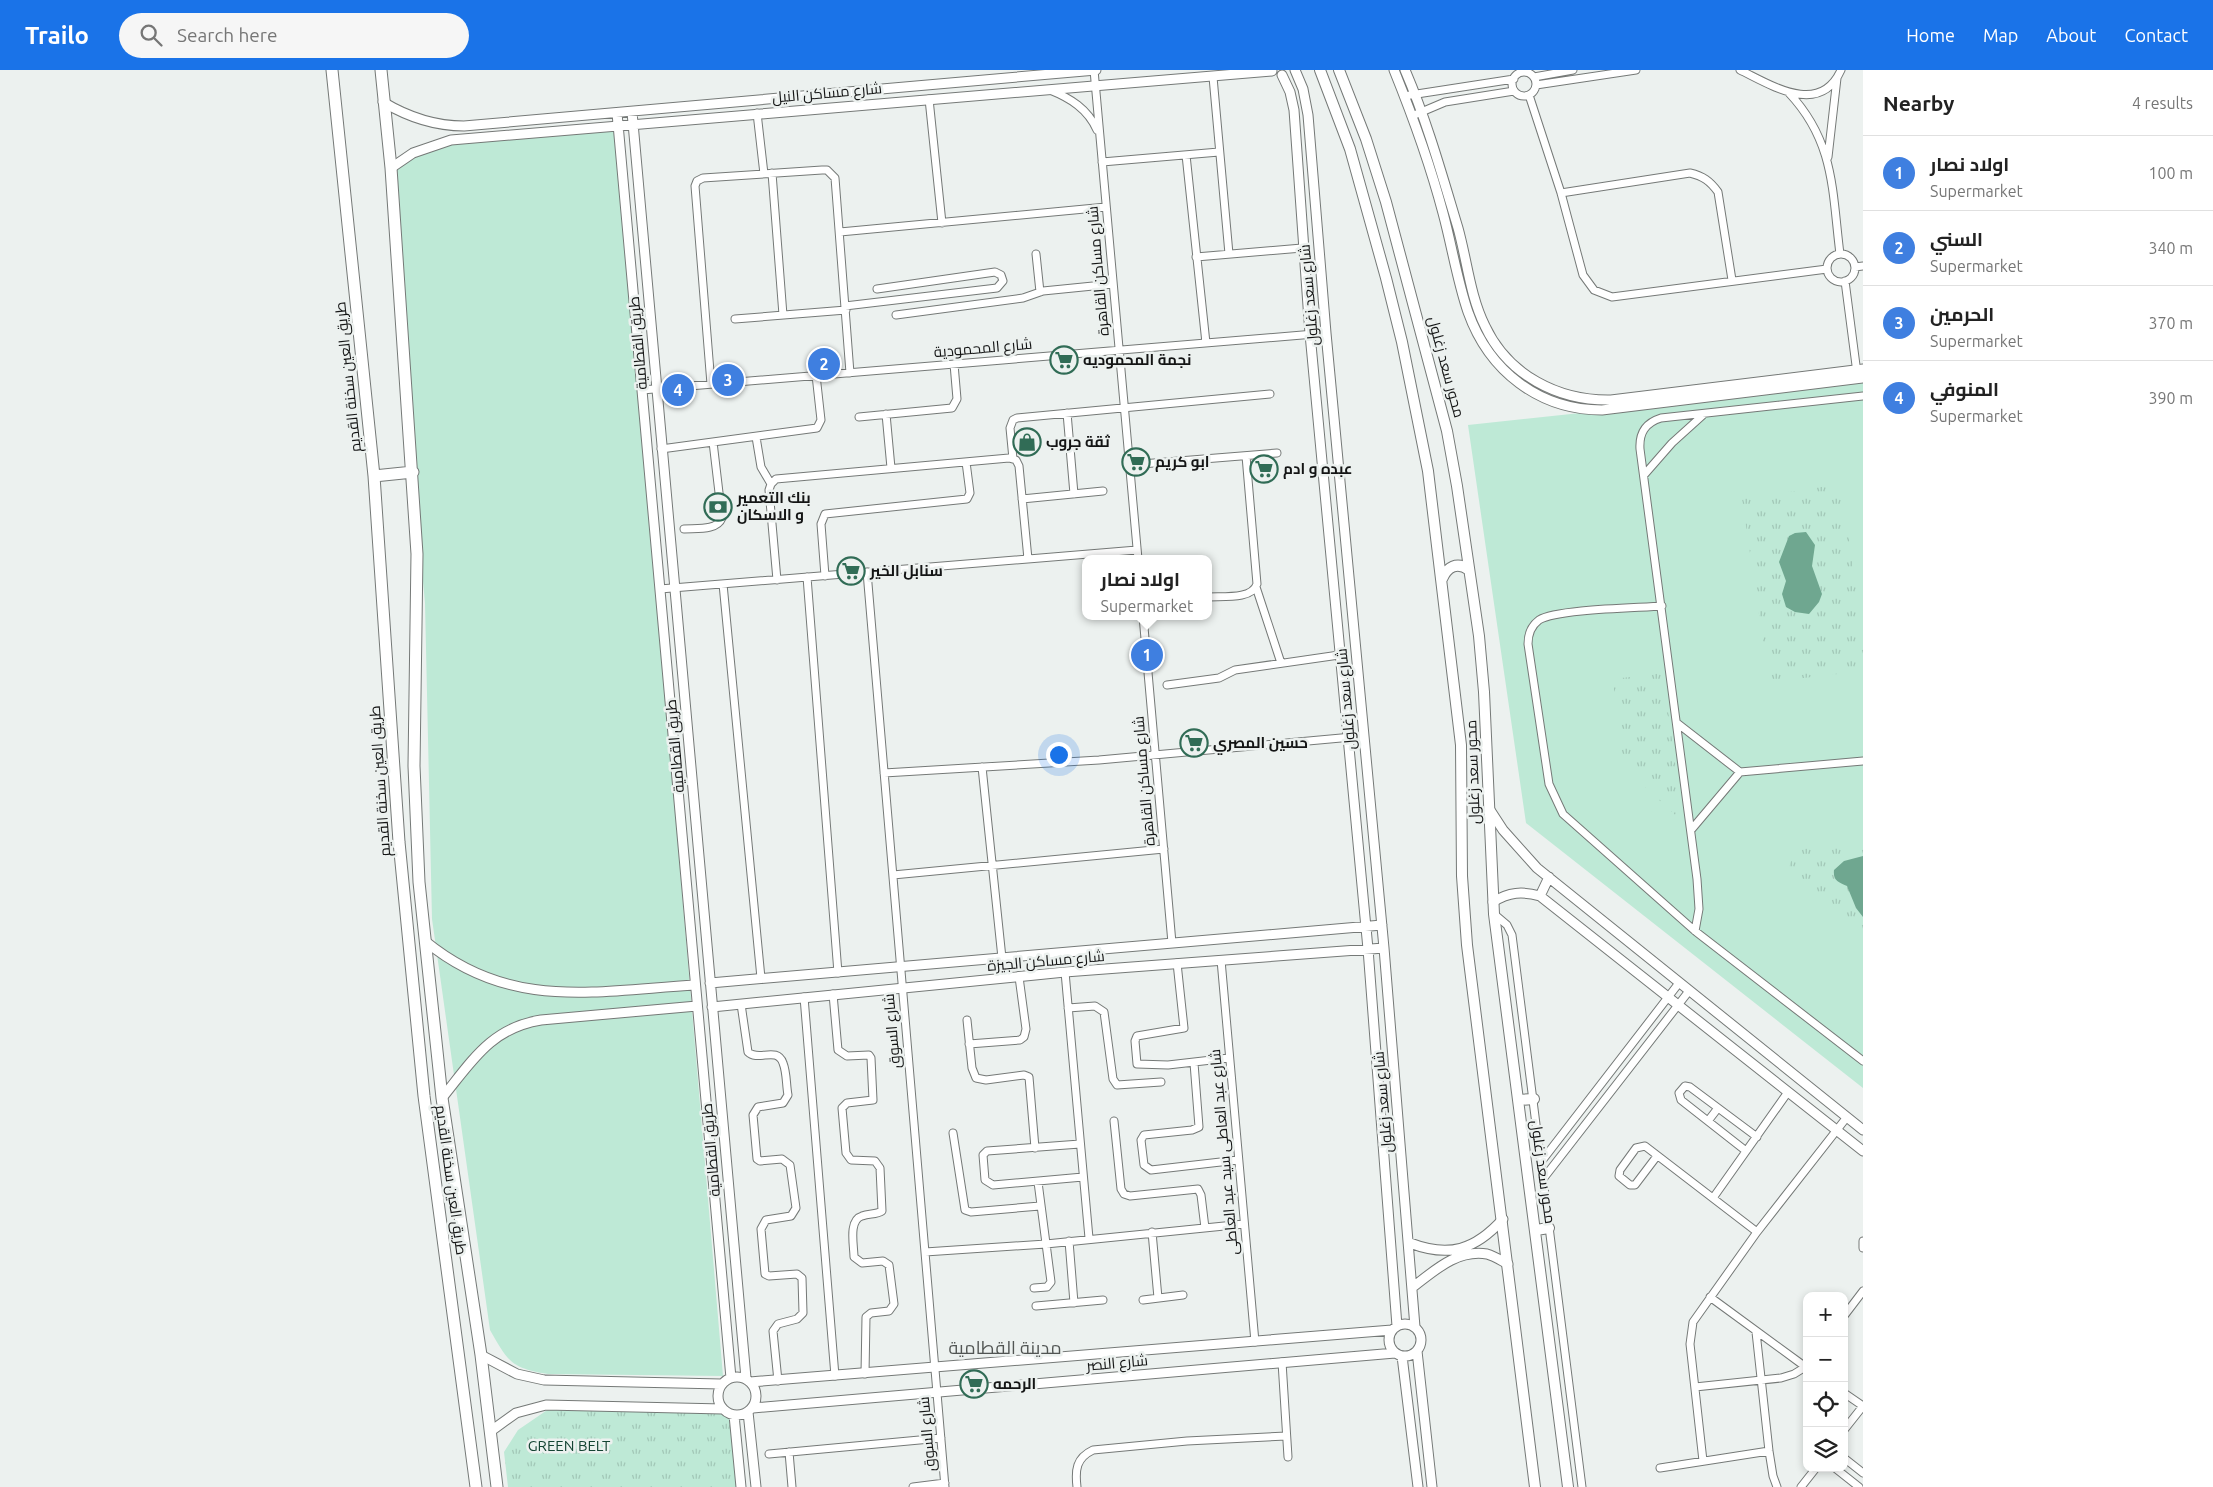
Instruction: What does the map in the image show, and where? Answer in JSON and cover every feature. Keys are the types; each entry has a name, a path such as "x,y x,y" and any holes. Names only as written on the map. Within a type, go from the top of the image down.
{"main road":[{"name":"طريق العين سخنة القديم","path":"332,70 374,476 398,842 424,1096 476,1487"},
{"name":"طريق العين سخنة القديم","path":"381,70 391,168 413,472 418,601 415,802 425,941 442,1098 481,1355 498,1487"},
{"name":"محور سعد زغلول","path":"1320,70 1350,149 1402,342 1428,471 1461,745 1464,914 1535,1487"},
{"name":"محور سعد زغلول","path":"1339,70 1366,139 1386,202 1442,414 1457,486 1484,692 1494,914 1568,1487"},
{"path":"374,476 413,472"},
{"path":"1442,579 1446,571 1452,566 1461,565 1469,570"},
{"path":"1518,1100 1534,1098"},
{"path":"1536,1230 1549,1228"}],"street":[{"name":"شارع مساكن النيل","path":"383,102 415,118 449,126 632,112 1095,70"},
{"name":"شارع مساكن القاهرة","path":"1095,70 1138,555"},
{"name":"شارع مساكن النيل","path":"391,168 413,153 451,140 633,123 1213,77 1272,70"},
{"path":"1272,70 1286,73"},
{"name":"شارع سعد زغلول","path":"1295,70 1306,97 1311,142 1326,333 1410,1243 1415,1327"},
{"path":"1394,70 1412,116 1443,212 1472,321 1488,352 1498,365 1526,390 1562,405 1586,410 1602,410 1860,374"},
{"path":"1405,70 1416,95 1452,210 1485,327 1506,358 1536,382 1572,397 1611,400 1860,374"},
{"path":"1534,77 1573,70"},
{"path":"1412,116 1452,100 1514,91 1522,96 1529,95 1536,85 1636,70"},
{"path":"1740,70 1789,93 1810,95 1824,90 1840,73"},
{"path":"1404,96 1514,79 1521,71 1534,77 1536,85"},
{"name":"شارع سعد زغلول","path":"1286,73 1292,101 1296,143 1302,248 1368,949 1394,1328"},
{"path":"1840,73 1828,160 1840,254"},
{"path":"1213,77 1229,254"},
{"path":"1514,79 1514,91"},
{"path":"1047,89 1067,97 1083,109 1100,135"},
{"path":"1789,93 1813,124 1828,160"},
{"path":"1529,95 1561,193 1584,275 1594,290 1612,297 1827,269"},
{"path":"929,99 942,223"},
{"name":"طريق القطامية","path":"632,112 712,1007 748,1380"},
{"name":"طريق القطامية","path":"617,113 731,1378"},
{"path":"757,113 764,174"},
{"path":"1296,143 1311,142"},
{"path":"1102,162 1219,152"},
{"path":"1186,155 1206,343"},
{"path":"711,384 695,184 704,178 822,170 832,173 836,183 850,373"},
{"path":"772,173 783,316"},
{"path":"1561,193 1690,173 1702,176 1718,192 1732,280"},
{"path":"840,232 1106,207"},
{"path":"1196,257 1302,248"},
{"path":"1036,254 1040,292"},
{"path":"1840,254 1848,256 1859,266 1854,275 1845,282 1834,280 1827,269 1832,257 1840,254"},
{"path":"735,320 783,316 997,288 1003,281 1001,275 995,272 937,282 877,289"},
{"path":"937,282 938,295"},
{"path":"1845,282 1860,374"},
{"path":"896,315 1023,298 1040,292 1113,284"},
{"name":"شارع المحمودية","path":"642,390 1326,333"},
{"path":"859,417 954,406 957,399 954,364"},
{"path":"661,448 817,428 821,420 816,376"},
{"path":"1028,559 1019,466 1013,459 1010,428 1013,420 1066,412 1270,394"},
{"path":"1695,930 1698,894 1691,830 1640,441 1646,426 1661,418 1703,415 1863,396"},
{"path":"1066,412 1074,494"},
{"path":"886,414 891,468"},
{"path":"1644,475 1672,443 1703,415"},
{"path":"756,437 761,467 771,484"},
{"path":"684,529 713,526 720,522 722,518 713,442"},
{"path":"1129,465 1277,453"},
{"path":"1246,456 1256,587 1281,663"},
{"path":"777,580 769,490 771,484 780,478 1013,459"},
{"path":"825,576 820,524 825,514 967,499 970,493 966,462"},
{"path":"1022,499 1103,491"},
{"path":"660,589 1137,550"},
{"name":"شارع السوق","path":"867,572 945,1485"},
{"path":"807,577 838,972"},
{"path":"723,584 761,978"},
{"path":"1212,598 1248,594 1256,587"},
{"path":"1662,606 1596,610 1546,617 1540,620 1531,630 1528,644 1549,784 1557,805 1570,822 1695,930 1863,1061"},
{"name":"شارع مساكن القاهرة","path":"1143,620 1172,943"},
{"path":"1167,685 1219,678 1235,670 1340,655"},
{"path":"1677,723 1740,772 1863,762"},
{"path":"884,773 1099,760 1363,736"},
{"path":"982,767 1002,958"},
{"path":"1691,830 1740,772"},
{"path":"1490,810 1520,851 1549,877 1863,1130"},
{"path":"893,874 1164,849"},
{"path":"1540,896 1549,877"},
{"path":"1493,902 1505,895 1517,892 1540,896 1863,1151"},
{"path":"1494,914 1507,925 1512,935 1582,1487"},
{"name":"شارع مساكن الجيزة","path":"710,983 1382,925"},
{"path":"425,941 457,964 481,976 532,991 558,993 695,984"},
{"name":"شارع مساكن الجيزة","path":"712,1007 1065,972 1384,948"},
{"name":"شارع عبد العاطى سيد عبد العاطى","path":"1221,960 1255,1342"},
{"path":"1177,964 1184,1028 1137,1036 1135,1040 1136,1062 1143,1066 1194,1063 1229,1058"},
{"path":"1065,972 1089,1238"},
{"path":"970,1044 1020,1040 1024,1037 1026,1029 1019,977"},
{"path":"1541,1162 1679,983"},
{"path":"1543,1179 1689,991"},
{"path":"832,994 838,1050 847,1056 869,1055 870,1058 873,1100 847,1103 842,1108 846,1153 851,1160 875,1161 880,1168 882,1211 862,1216 856,1220 854,1226 854,1257 859,1263 883,1262 889,1265 894,1304 889,1311 871,1313 866,1317 866,1374"},
{"path":"804,998 835,1376"},
{"path":"741,1004 748,1052 754,1057 774,1054 781,1058 788,1095 782,1103 758,1107 753,1116 757,1159 760,1162 782,1159 788,1162 791,1169 796,1208 791,1216 766,1220 761,1229 765,1274 769,1276 797,1274 802,1278 803,1312 797,1318 778,1324 773,1331 778,1381"},
{"path":"442,1098 485,1045 502,1033 520,1025 541,1020 697,1006"},
{"path":"1068,1008 1095,1006 1104,1012 1113,1079 1117,1085 1161,1082"},
{"path":"967,1020 972,1068 976,1078 986,1080 1024,1075 1029,1077 1035,1148"},
{"path":"1194,1063 1199,1127 1192,1130 1144,1134 1141,1140 1144,1166 1151,1170 1238,1160"},
{"path":"1746,1151 1682,1100 1679,1093 1688,1086 1756,1137"},
{"path":"1712,1198 1788,1092"},
{"path":"1708,1121 1718,1108"},
{"path":"1704,1461 1690,1344 1693,1322 1757,1232 1847,1117"},
{"path":"1114,1121 1121,1189 1124,1194 1130,1196 1198,1190 1201,1195 1205,1228"},
{"path":"953,1133 965,1210 971,1212 1040,1206"},
{"path":"1080,1144 986,1151 983,1155 985,1180 993,1185 1083,1177"},
{"path":"1657,1156 1635,1185 1630,1185 1621,1178 1620,1170 1639,1146 1645,1146 1757,1232"},
{"path":"1034,1288 1047,1286 1051,1282 1038,1182"},
{"path":"1410,1243 1429,1250 1458,1249 1481,1240 1503,1219"},
{"path":"925,1252 1046,1244 1089,1238 1244,1224"},
{"path":"1152,1232 1158,1298"},
{"path":"1069,1241 1074,1302"},
{"path":"1863,1241 1863,1248"},
{"path":"1413,1287 1442,1264 1463,1257 1488,1254 1508,1264"},
{"path":"1848,1311 1863,1292"},
{"path":"1143,1300 1183,1295"},
{"path":"1710,1298 1803,1365"},
{"path":"1036,1306 1103,1300"},
{"path":"1418,1487 1398,1354 1389,1342 1394,1328 1406,1324 1415,1327 1422,1339 1417,1351 1432,1487"},
{"name":"شارع النصر","path":"748,1380 778,1381 866,1374 1255,1342 1394,1328"},
{"path":"1756,1332 1769,1451 1773,1476 1777,1487"},
{"path":"1398,1354 1410,1356 1417,1351"},
{"name":"شارع النصر","path":"750,1410 1282,1362 1398,1354"},
{"path":"481,1355 505,1369 544,1380 658,1385 721,1384 731,1378 748,1380 756,1392 756,1403 750,1410 734,1415 723,1409 546,1405 516,1413 490,1431"},
{"path":"1282,1362 1288,1457"},
{"path":"1695,1387 1787,1376 1803,1368"},
{"path":"721,1384 718,1398 723,1409"},
{"path":"1846,1427 1863,1406 1848,1396"},
{"path":"750,1410 756,1487"},
{"path":"734,1415 741,1487"},
{"path":"1077,1487 1076,1468 1085,1454 1093,1450 1187,1441 1286,1436"},
{"path":"769,1454 941,1438"},
{"path":"1660,1468 1769,1451"},
{"path":"789,1452 792,1487"},
{"path":"1848,1461 1863,1473"},
{"path":"1802,1487 1813,1472"},
{"path":"1840,1472 1859,1487"},
{"path":"913,1487 945,1485"}],"green space":[{"path":"617,125 723,1376 548,1374 518,1366 501,1349 490,1330 432,919 425,603 413,472 395,165 465,139"},
{"path":"1863,383 1863,1088 1526,823 1468,425"},
{"path":"1841,484 1863,636 1863,671 1769,682 1742,499"},
{"path":"1663,673 1683,822 1621,765 1613,679"},
{"path":"1863,846 1863,930 1786,876 1795,849"},
{"name":"GREEN BELT","path":"556,1404 723,1409 734,1415 740,1487 508,1487 504,1452 518,1430"}],"shaded area":[{"path":"1806,532 1815,545 1812,566 1822,594 1819,602 1809,614 1795,612 1786,607 1782,594 1786,581 1779,562 1789,536 1795,533"},
{"path":"1863,856 1863,917 1856,908 1847,886 1837,881 1834,877 1834,870 1844,861"}],"place":[{"name":"نجمة المحموديه","path":"1064,360"},
{"name":"السني","path":"824,364"},
{"name":"الحرمين","path":"728,380"},
{"name":"المنوفي","path":"678,390"},
{"name":"ثقة جروب","path":"1027,442"},
{"name":"ابو كريم","path":"1136,462"},
{"name":"عبده و ادم","path":"1264,469"},
{"name":"بنك التعمير و الاسكان","path":"718,507"},
{"name":"سنابل الخير","path":"851,571"},
{"name":"اولاد نصار","path":"1147,655"},
{"name":"حسين المصري","path":"1194,743"},
{"name":"الرحمه","path":"974,1384"}],"district":[{"name":"مدينة القطامية","path":"1005,1348"}]}
